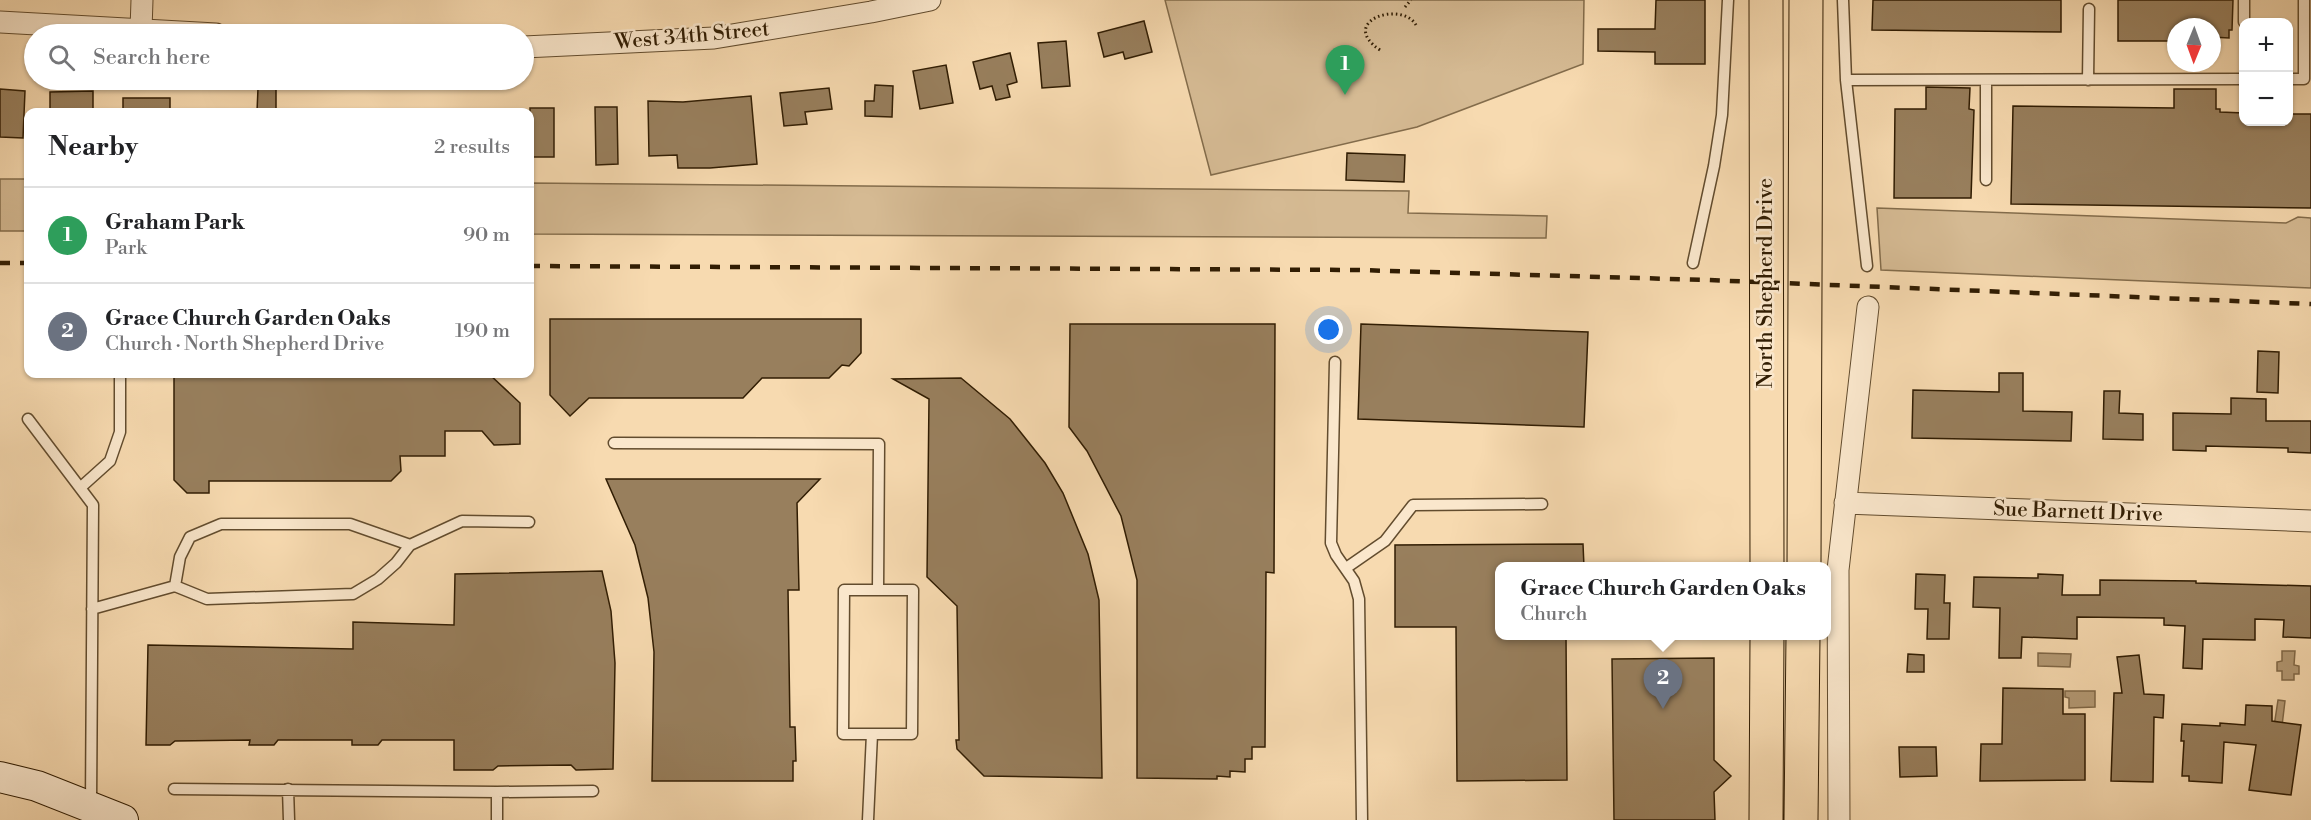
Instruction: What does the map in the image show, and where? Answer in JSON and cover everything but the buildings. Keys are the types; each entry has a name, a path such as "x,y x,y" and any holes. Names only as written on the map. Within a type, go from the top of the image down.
{"main road":[{"name":"North Shepherd Drive","path":"1766,0 1767,562"},
{"name":"North Shepherd Drive","path":"1804,562 1806,0"},
{"path":"1766,820 1767,640"},
{"path":"1801,820 1803,640"}],"street":[{"path":"141,24 142,0"},
{"name":"West 34th Street","path":"534,47 714,38 930,0"},
{"path":"0,22 35,24"},
{"path":"1839,820 1838,570 1868,307"},
{"name":"Sue Barnett Drive","path":"1845,503 2311,521"},
{"path":"0,777 37,786 88,814 123,820"}],"lane":[{"path":"1693,263 1714,166 1722,115 1728,0"},
{"path":"1843,0 1846,80 1867,266"},
{"path":"2244,0 2244,18"},
{"path":"2293,79 2304,79 2304,0"},
{"path":"2088,80 2090,9"},
{"path":"1846,80 2239,80"},
{"path":"1986,81 1986,180"},
{"path":"1335,362 1331,543 1336,555 1354,581 1359,599 1362,820"},
{"path":"80,488 110,462 120,432 120,378"},
{"path":"28,419 93,505 88,814"},
{"path":"614,443 879,444 878,590"},
{"path":"1346,568 1385,541 1413,505 1542,504"},
{"path":"92,609 175,586 207,599 353,594 378,579 396,563 410,545 462,521 529,522"},
{"path":"175,586 180,557 190,537 221,524 350,524 410,545"},
{"path":"844,590 913,590 912,734 872,734 843,734 844,590"},
{"path":"867,820 872,734"},
{"path":"174,789 593,791"},
{"path":"288,789 289,820"},
{"path":"497,792 497,820"}],"path":[{"path":"1411,0 1407,9 1416,25"},
{"path":"1367,18 1365,26 1367,35 1371,43 1380,50"}],"shaded area":[{"path":"1165,0 1584,0 1583,64 1417,127 1211,175"},
{"path":"0,179 24,179 24,231 0,231"},
{"path":"534,183 1409,191 1408,213 1547,216 1546,238 534,234"},
{"path":"1877,208 2286,223 2298,217 2311,218 2311,288 1881,270"},
{"path":"2282,651 2295,651 2294,665 2299,666 2299,674 2294,674 2294,680 2282,680 2282,671 2277,671 2277,662 2282,661"},
{"path":"2038,653 2071,654 2070,667 2038,666"},
{"path":"2065,691 2095,691 2095,707 2069,708 2069,698 2065,697"},
{"path":"2278,700 2285,701 2281,734 2273,733"}],"railway":[{"path":"0,263 24,263"},
{"path":"534,266 1357,270 1707,280 2311,304"}],"place":[{"name":"Graham Park","path":"1345,95"},
{"name":"Grace Church Garden Oaks","path":"1663,709"}]}
